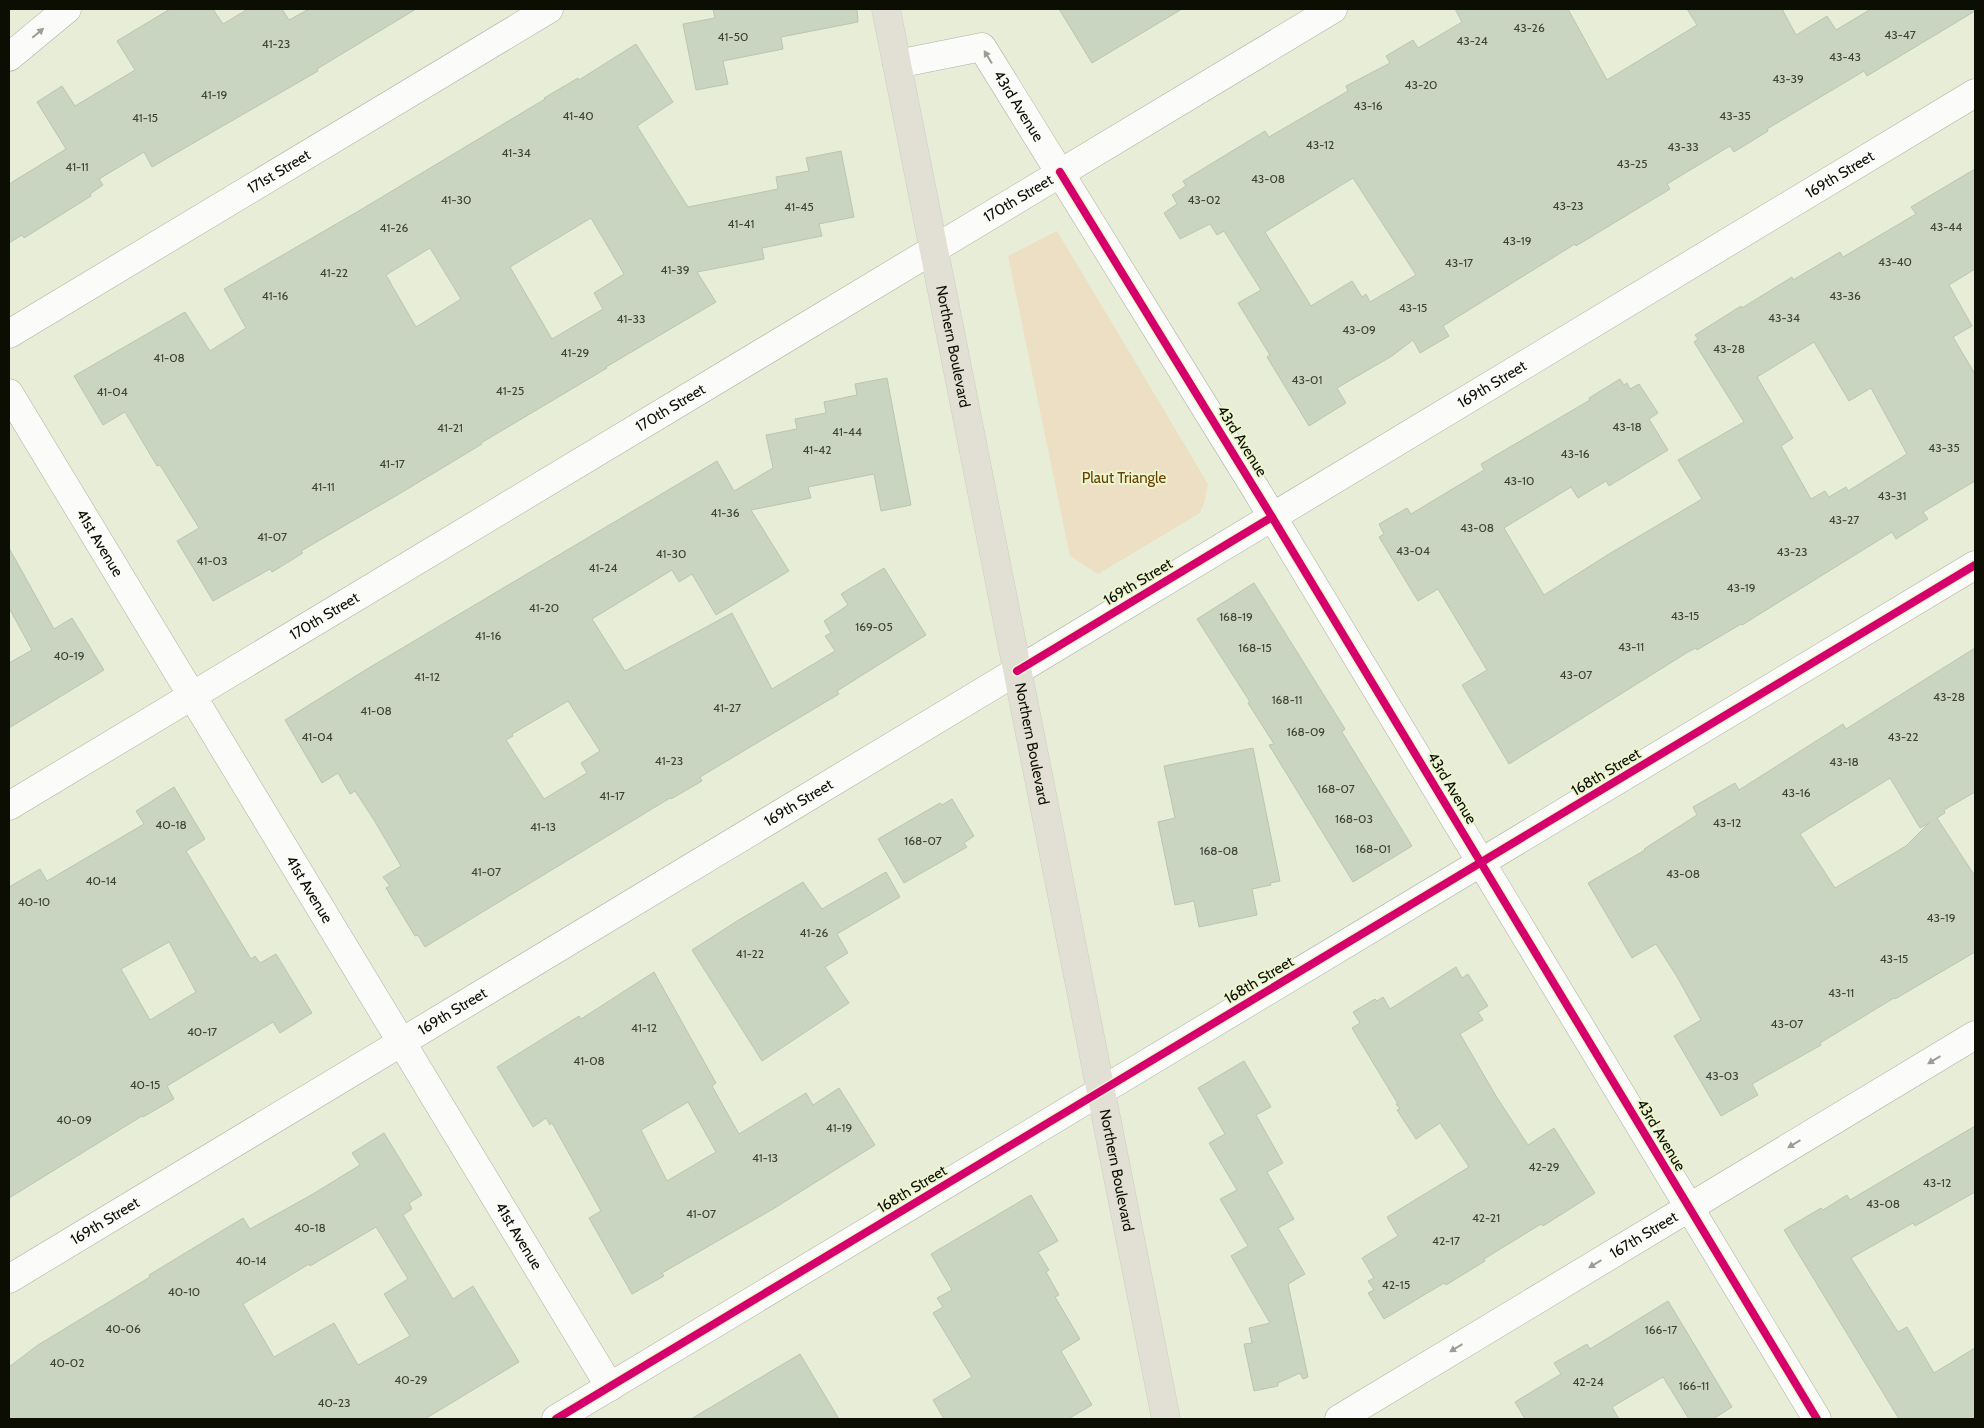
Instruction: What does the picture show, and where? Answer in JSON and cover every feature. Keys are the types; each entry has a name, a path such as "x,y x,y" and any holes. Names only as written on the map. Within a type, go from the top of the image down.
{"main road":[{"name":"Northern Boulevard","path":"886,9 1017,670 1026,706 1166,1419"}],"street":[{"path":"9,57 67,9"},
{"name":"171st Street","path":"9,334 549,9"},
{"name":"170th Street","path":"9,806 1333,9"},
{"name":"43rd Avenue","path":"897,64 982,47 1272,517 1817,1419"},
{"name":"169th Street","path":"9,1279 1975,93"},
{"name":"41st Avenue","path":"9,392 610,1386"},
{"name":"168th Street","path":"556,1419 1975,565"},
{"name":"167th Street","path":"1339,1419 1975,1035"}],"green space":[{"name":"Plaut Triangle","path":"1057,231 1208,484 1200,513 1098,574 1070,556 1008,256"}],"building":[{"path":"170,9 213,9 223,24 248,9 282,9 289,20 309,9 416,9 317,69 318,71 152,167 144,152 99,179 103,185 90,194 91,196 24,238 22,235 9,243 9,184 66,149 37,102 62,86 75,106 135,70 117,41"},
{"path":"713,9 857,9 858,22 781,37 783,49 723,61 728,84 696,90 683,24 715,18"},
{"path":"1059,9 1182,9 1092,63"},
{"path":"1455,9 1568,9 1607,80 1697,25 1687,9 1782,9 1796,35 1827,16 1836,30 1871,9 1975,9 1975,11 1867,76 1864,71 1767,129 1768,131 1734,152 1730,146 1667,184 1670,189 1576,246 1575,244 1443,326 1449,336 1420,353 1413,340 1392,356 1337,388 1346,403 1309,426 1267,357 1270,355 1238,303 1261,290 1224,231 1217,235 1210,224 1180,239 1164,213 1177,204 1172,195 1186,186 1183,181 1265,131 1269,137 1348,91 1346,86 1390,63 1386,56 1413,40 1418,48 1462,22","holes":["1353,178 1416,275 1370,302 1366,294 1362,297 1352,281 1311,306 1265,232"]},
{"path":"636,44 673,102 637,126 688,207 778,189 776,177 809,171 806,158 841,151 854,217 819,224 822,236 762,248 764,259 697,272 716,302 399,494 301,551 303,553 272,572 270,569 213,601 177,541 199,528 160,465 157,466 125,412 103,425 74,376 185,312 210,351 246,328 224,289 357,212 544,98 578,78 579,80","holes":["591,218 624,274 594,293 603,309 552,339 510,267","430,248 461,299 416,327 386,275"]},
{"path":"1975,169 1975,269 1949,285 1972,326 1953,337 1975,374 1975,481 1923,512 1928,519 1896,539 1892,532 1742,625 1697,650 1696,648 1688,652 1509,764 1462,685 1487,670 1438,589 1418,601 1379,537 1384,534 1379,524 1407,508 1411,514 1484,470 1481,464 1590,400 1589,398 1620,379 1624,385 1627,383 1630,389 1639,384 1658,413 1649,419 1668,450 1609,486 1606,481 1578,498 1571,487 1504,528 1544,595 1702,499 1678,460 1744,422 1694,342 1698,339 1695,335 1792,277 1793,280 1840,252 1843,257 1916,214 1911,207","holes":["1814,342 1849,401 1871,388 1907,454 1848,491 1846,487 1829,497 1825,491 1811,499 1781,446 1793,438 1757,377"]},
{"path":"887,378 911,505 881,511 874,474 808,487 811,498 751,510 789,571 716,615 692,574 679,582 672,570 592,619 625,671 732,613 772,689 835,651 825,636 831,633 824,621 848,605 841,594 884,568 926,635 837,691 839,694 700,777 702,781 670,798 425,947 418,935 415,936 386,888 390,886 383,877 401,866 374,820 355,791 350,794 338,773 322,783 285,720 367,669 717,461 734,491 773,468 766,435 797,429 795,419 826,413 824,402 857,395 855,384","holes":["568,701 600,751 581,763 587,773 544,799 506,740 513,736 512,734"]},
{"path":"9,548 54,629 72,618 104,670 9,728 9,663 32,650 9,608"},
{"path":"1254,583 1345,729 1342,732 1412,846 1353,882 1269,745 1274,744 1248,703 1250,702 1197,619"},
{"path":"1975,648 1975,792 1944,810 1945,813 1937,818 1975,876 1975,952 1894,998 1820,1043 1821,1045 1752,1084 1758,1095 1721,1116 1674,1036 1701,1020 1676,975 1656,944 1632,958 1588,883 1645,850 1697,815 1693,807 1735,783 1739,790 1843,724 1846,729","holes":["1890,778 1920,828 1929,823 1906,846 1835,888 1800,834"]},
{"path":"1253,748 1280,881 1252,889 1257,915 1199,927 1194,901 1175,905 1158,822 1175,818 1164,766"},
{"path":"174,787 205,839 186,851 251,959 255,956 260,963 276,954 312,1013 280,1033 273,1022 167,1086 174,1099 142,1116 9,1198 9,887 40,869 47,881 144,824 136,811","holes":["169,942 196,992 150,1020 121,969"]},
{"path":"952,799 974,836 964,843 967,847 904,883 878,839 940,803 942,805"},
{"path":"886,872 900,897 837,934 848,953 825,967 849,1003 762,1061 692,950 803,882 822,909"},
{"path":"1456,967 1462,978 1468,974 1488,1006 1478,1012 1483,1020 1460,1034 1496,1096 1528,1145 1554,1128 1595,1193 1543,1226 1541,1224 1484,1259 1485,1261 1446,1285 1444,1283 1384,1319 1368,1293 1374,1290 1368,1281 1374,1278 1362,1258 1398,1236 1387,1217 1469,1167 1440,1123 1416,1139 1397,1110 1400,1109 1396,1104 1398,1104 1352,1028 1360,1023 1353,1012 1375,999 1377,1001 1383,997 1390,1009"},
{"path":"654,972 716,1083 712,1086 739,1134 806,1093 813,1105 839,1088 875,1145 773,1209 662,1273 664,1276 632,1294 589,1218 601,1211 552,1123 550,1125 546,1118 533,1127 497,1067 579,1016 581,1019","holes":["688,1102 716,1152 667,1181 641,1130"]},
{"path":"1244,1061 1271,1107 1256,1115 1283,1163 1267,1172 1294,1219 1278,1228 1305,1274 1288,1284 1308,1377 1303,1379 1300,1373 1278,1383 1278,1386 1254,1391 1244,1344 1252,1343 1249,1328 1270,1323 1231,1256 1248,1246 1220,1199 1237,1190 1209,1143 1225,1134 1198,1088"},
{"path":"1975,1126 1975,1192 1915,1226 1913,1223 1851,1258 1898,1332 1907,1327 1934,1373 1975,1348 1975,1419 1899,1419 1784,1230 1847,1195 1850,1200"},
{"path":"384,1133 422,1195 409,1203 412,1209 403,1215 453,1299 473,1286 519,1362 425,1419 9,1419 9,1367 38,1345 243,1218 250,1229 360,1165 352,1153","holes":["376,1227 408,1279 384,1294 410,1336 358,1365 334,1323 274,1357 243,1304 309,1264 310,1266"]},
{"path":"1031,1195 1058,1241 1038,1252 1049,1270 1046,1272 1059,1295 1055,1297 1080,1339 1061,1351 1092,1405 1068,1419 944,1419 933,1400 972,1377 933,1313 943,1307 937,1298 952,1290 931,1254"},
{"path":"1668,1301 1732,1407 1713,1419 1689,1419 1663,1377 1612,1407 1619,1419 1525,1419 1515,1402 1561,1374 1554,1363 1587,1344 1590,1349"},
{"path":"800,1354 839,1419 691,1419"}],"cycle path":[{"path":"1060,172 1272,517 1817,1419"},
{"path":"1017,671 1272,517"},
{"path":"556,1419 1975,565"}]}
